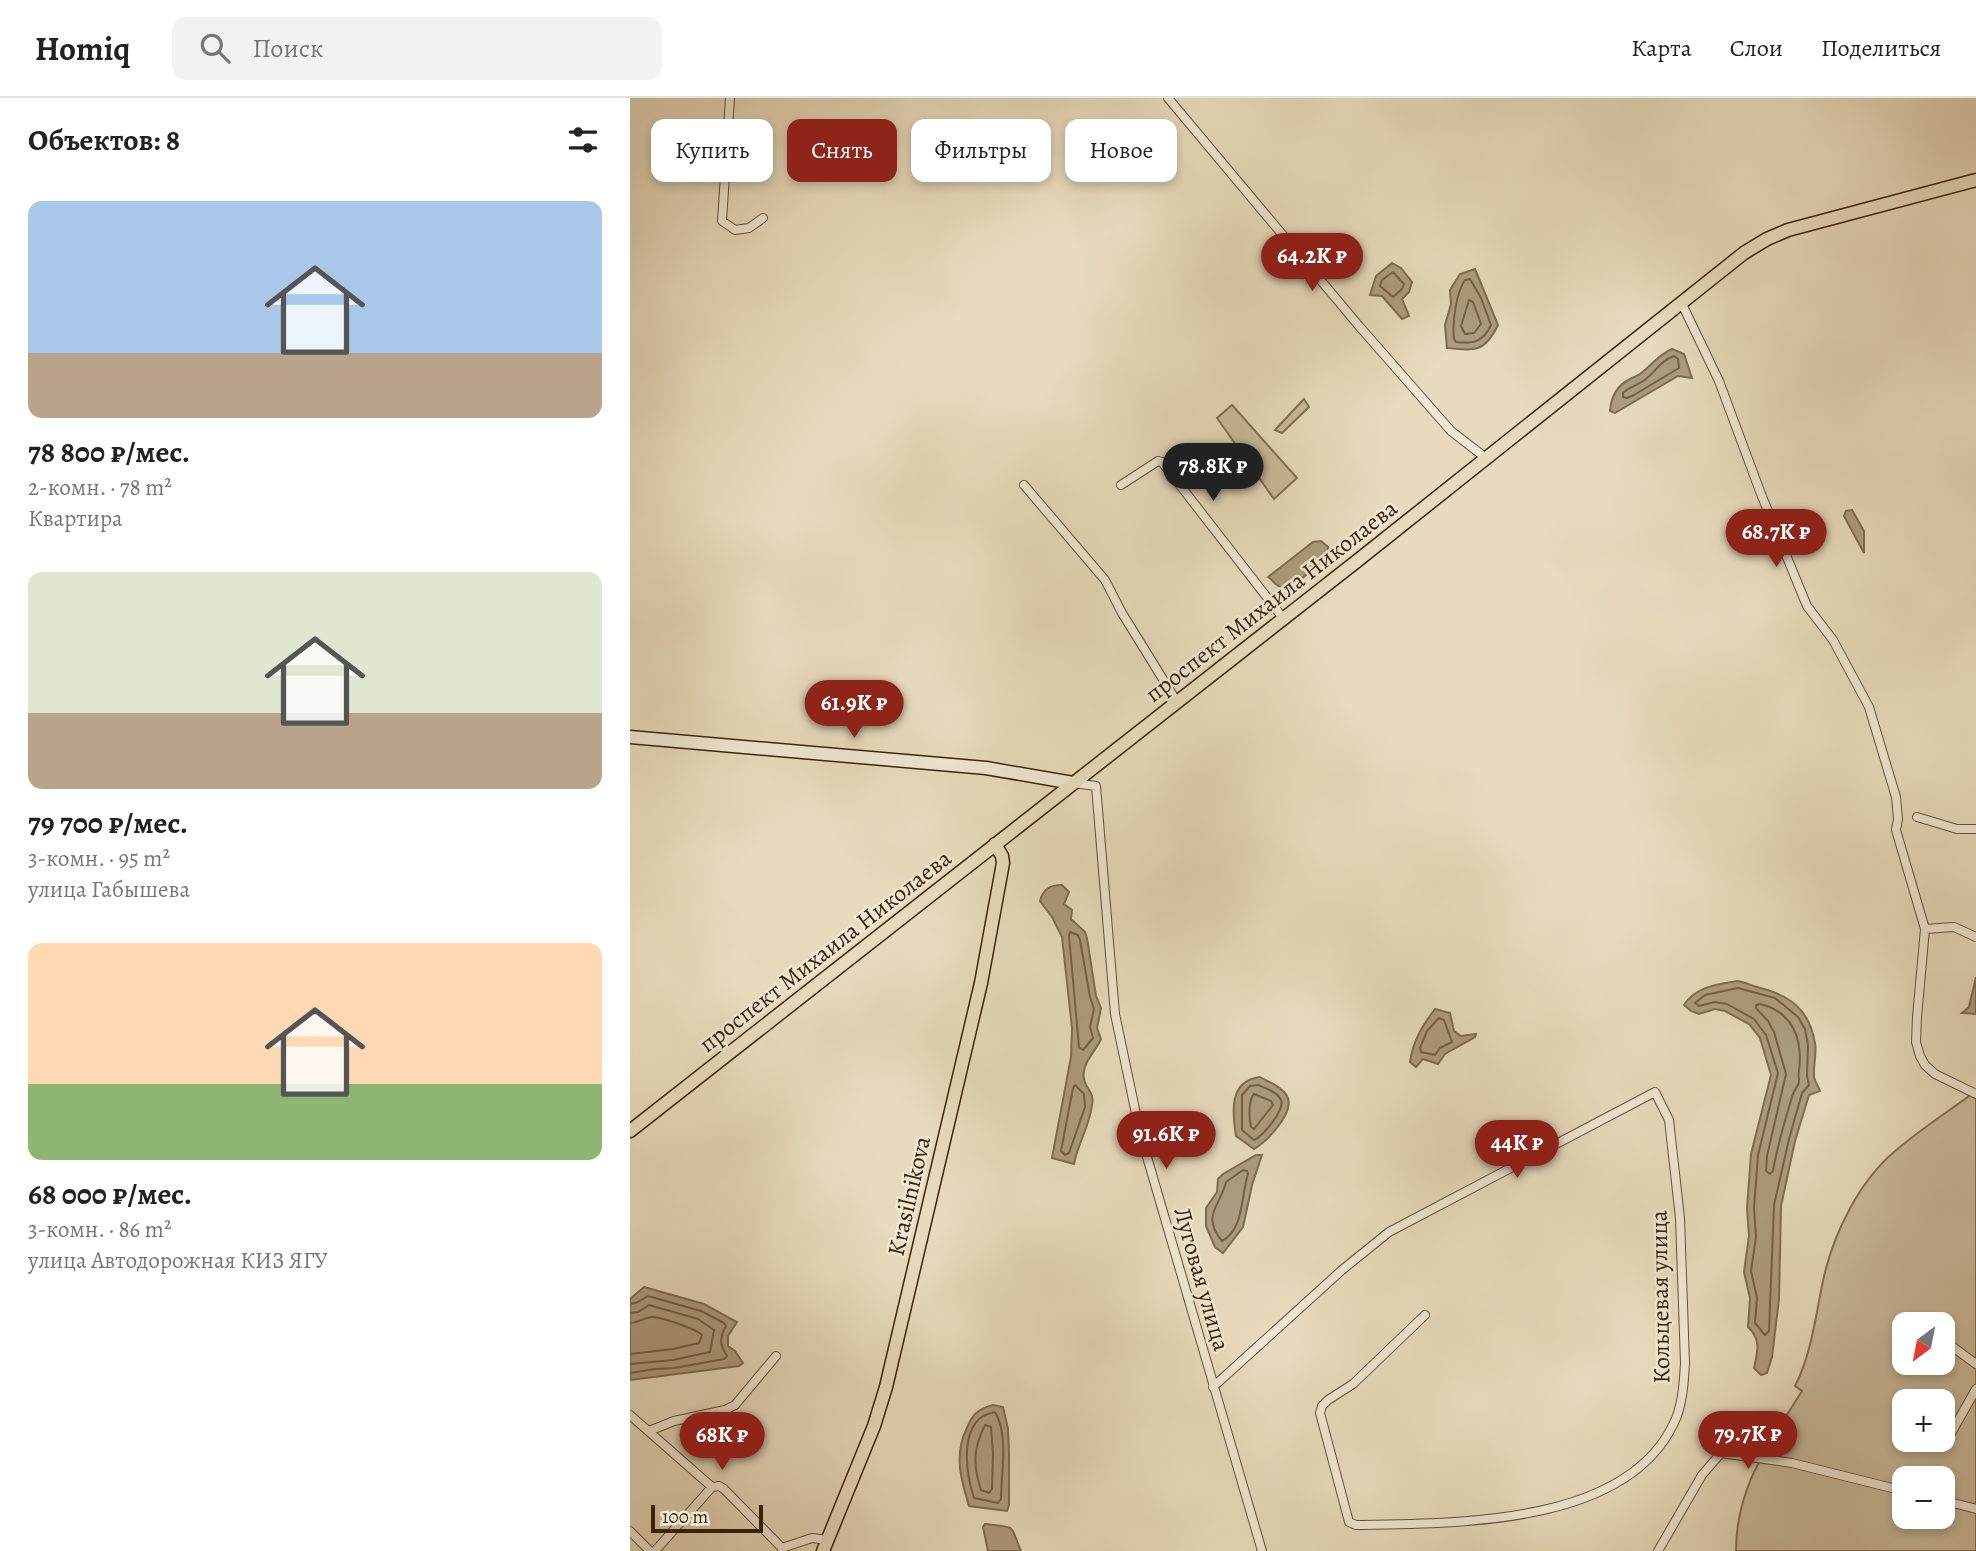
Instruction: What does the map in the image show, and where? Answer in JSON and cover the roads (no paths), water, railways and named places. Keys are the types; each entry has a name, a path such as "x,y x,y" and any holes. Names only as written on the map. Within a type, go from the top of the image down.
{"main road":[{"name":"проспект Михаила Николаева","path":"630,1131 1744,253 1776,235 1814,222 1976,180"},
{"path":"630,737 986,768 1073,783"},
{"name":"Krasilnikova","path":"826,1545 874,1426 886,1387 981,983 1003,863 995,844"}],"street":[{"path":"730,98 722,221 735,230 749,228 763,218"},
{"path":"1168,98 1287,242 1441,420 1486,458"},
{"path":"1681,302 1719,381 1765,506 1807,606 1833,640 1869,706 1896,797 1896,830 1925,929 1916,1042 1920,1056 1935,1074 1976,1094"},
{"path":"1121,485 1158,461 1162,462 1283,618"},
{"path":"1024,485 1105,580 1122,613 1177,702"},
{"name":"Луговая улица","path":"1073,783 1096,786 1115,1014 1124,1066 1140,1133 1262,1551"},
{"path":"1917,817 1956,829 1976,829"},
{"path":"1925,929 1954,927 1976,937"},
{"name":"Кольцевая улица","path":"1213,1387 1342,1270 1389,1232 1654,1092 1668,1120 1680,1218 1685,1363 1678,1414 1665,1438 1647,1460 1625,1478 1601,1492 1562,1505 1511,1516 1446,1523 1356,1525 1349,1522 1320,1413 1322,1406 1353,1384 1425,1315"},
{"path":"1955,1349 1976,1364"},
{"path":"649,1431 674,1421 725,1410 735,1405 776,1356"},
{"path":"1955,1427 1976,1389"},
{"path":"630,1415 712,1487"},
{"path":"1658,1551 1702,1475 1721,1453 1793,1463 1892,1488"},
{"path":"630,1531 653,1551 712,1487 719,1486 782,1549 812,1538 826,1545"},
{"path":"1955,1503 1976,1509"}],"water":[{"path":"1392,263 1401,268 1412,282 1409,292 1402,299 1409,316 1402,319 1382,296 1370,295 1376,276"},
{"path":"1475,269 1498,325 1489,340 1478,348 1447,348 1445,325 1451,304 1450,290 1460,274"},
{"path":"1672,349 1684,354 1692,378 1678,376 1615,413 1610,411 1613,397 1621,385 1639,375"},
{"path":"1852,510 1864,531 1864,553 1844,516 1846,511"},
{"path":"1321,541 1328,547 1328,554 1300,580 1282,587 1268,577 1313,542"},
{"path":"1062,885 1069,892 1064,904 1072,910 1071,919 1085,932 1087,938 1096,996 1101,1008 1097,1028 1101,1039 1084,1072 1086,1085 1092,1096 1091,1112 1074,1164 1052,1158 1071,1057 1072,1028 1062,937 1040,901 1048,888"},
{"path":"1976,977 1976,1014 1962,1013 1969,1007"},
{"path":"1737,981 1779,994 1802,1012 1815,1043 1814,1076 1820,1091 1809,1095 1795,1141 1781,1206 1779,1299 1772,1357 1767,1373 1761,1375 1754,1368 1757,1346 1755,1336 1748,1327 1750,1298 1744,1272 1749,1236 1747,1208 1751,1154 1771,1075 1760,1038 1749,1024 1725,1011 1715,1009 1699,1014 1684,1005 1701,990"},
{"path":"1435,1009 1450,1013 1454,1031 1461,1036 1476,1034 1445,1054 1438,1064 1423,1059 1416,1067 1410,1062 1413,1047"},
{"path":"1260,1077 1282,1090 1289,1103 1279,1126 1254,1149 1236,1136 1234,1107 1235,1098 1243,1084"},
{"path":"1256,1155 1262,1155 1243,1227 1223,1253 1215,1247 1206,1226 1206,1208 1217,1192 1218,1179"},
{"path":"644,1287 704,1304 737,1322 728,1336 728,1346 743,1363 739,1366 630,1380 630,1299"},
{"path":"993,1405 1003,1407 1008,1429 1007,1511 969,1506 960,1468 960,1449 970,1420 983,1408"},
{"path":"985,1524 1011,1529 1021,1551 988,1551 983,1527"}]}
